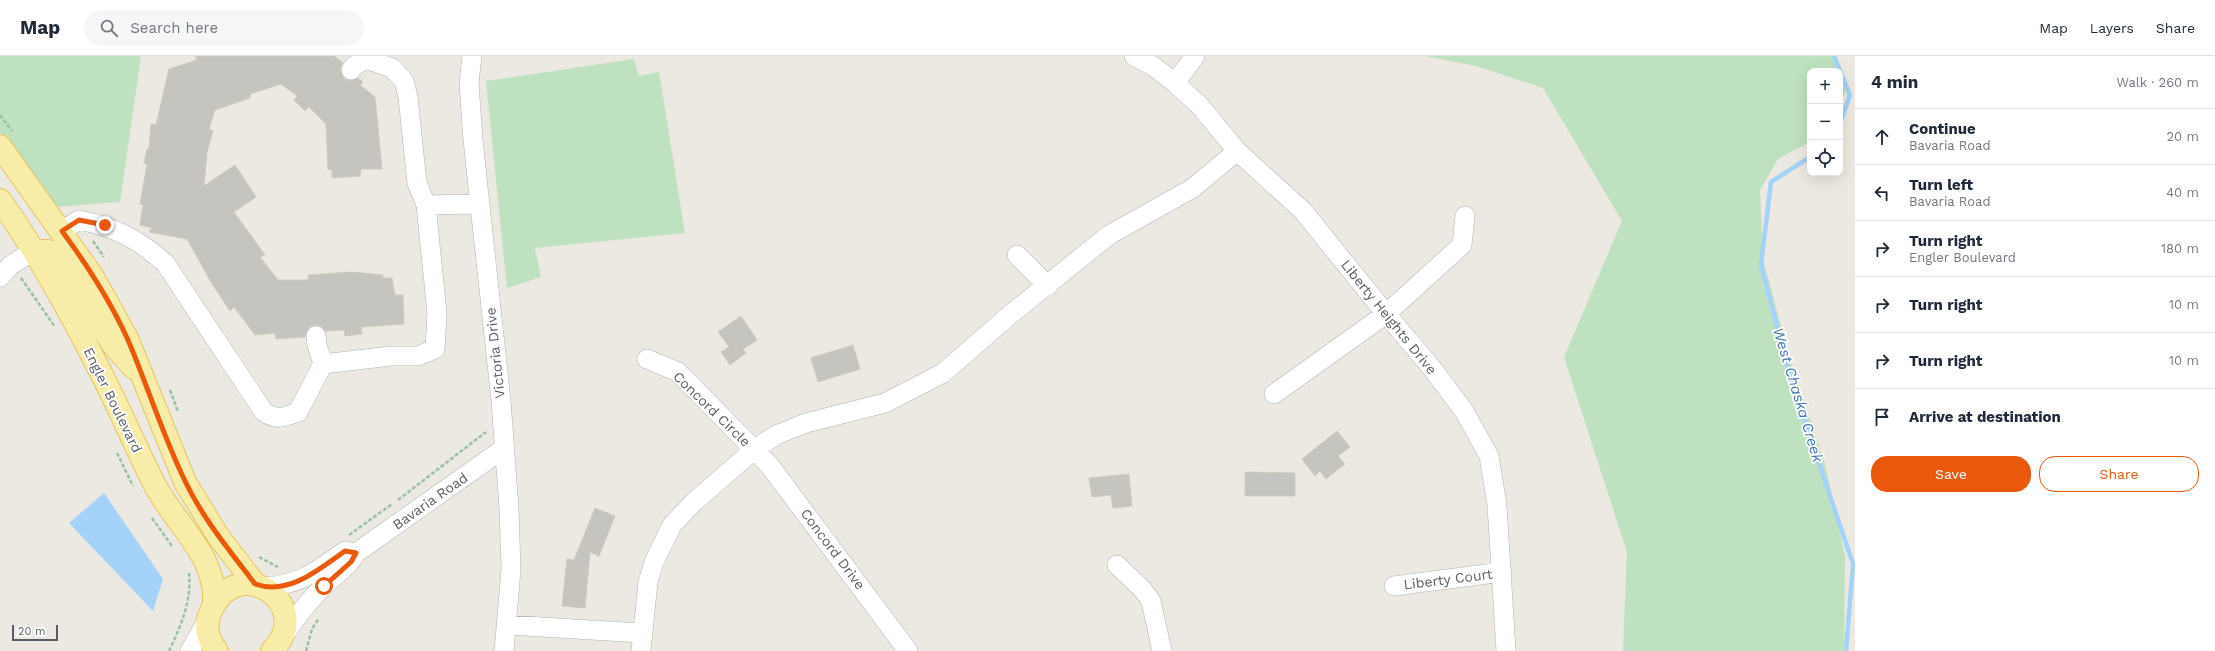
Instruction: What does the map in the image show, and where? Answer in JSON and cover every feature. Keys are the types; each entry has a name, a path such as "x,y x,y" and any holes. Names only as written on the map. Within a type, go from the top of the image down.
{"main road":[{"path":"0,146 62,231 93,277 127,338 185,482 218,536 260,586 279,600 284,609 286,624 279,645"},
{"name":"Engler Boulevard","path":"0,200 33,251 82,336 157,489 201,551 215,591 211,612 210,642 217,651"},
{"path":"33,251 48,251 83,297 114,346 145,380"},
{"path":"211,612 227,590 236,585 260,586"}],"street":[{"name":"Victoria Drive","path":"472,56 469,83 479,204 501,401 503,449 509,508 511,570 504,651"},
{"name":"Liberty Heights Drive","path":"1134,56 1153,66 1175,83 1200,106 1237,151 1303,211 1431,367 1464,411 1489,456 1497,505 1506,651"},
{"path":"1175,83 1195,56"},
{"path":"324,364 391,356 418,356 435,349 437,313 426,205 417,183 408,97 404,81 392,68 366,59 354,66 351,70"},
{"path":"507,625 641,642 648,582 654,562 672,524 694,502 755,449 776,435 806,423 885,403 943,373 1011,314 1110,235 1193,188 1237,151"},
{"path":"426,205 479,204"},
{"path":"1274,394 1386,314 1462,245 1464,216"},
{"path":"62,231 79,220 105,225 146,247 165,264 264,412 272,418 281,418 298,412 324,364 317,345 316,336"},
{"path":"5,271 33,251"},
{"path":"1017,255 1048,286"},
{"name":"Concord Circle","path":"647,359 678,372 755,449"},
{"name":"Bavaria Road","path":"279,645 324,586 351,562 356,553 503,449"},
{"name":"Concord Drive","path":"755,449 770,466 908,651"},
{"name":"Bavaria Road","path":"260,586 297,582 315,572 345,551 356,553"},
{"path":"1117,565 1143,590 1152,601 1162,651"},
{"name":"Liberty Court","path":"1394,586 1502,572"},
{"path":"190,651 211,612"}],"path":[{"path":"5,271 56,329"},
{"path":"115,448 126,474 137,492"},
{"path":"151,517 176,551"},
{"path":"169,651 187,607 190,586 186,567"}],"green space":[{"path":"0,56 141,56 120,202 56,207 0,132"},
{"path":"1425,56 1837,56 1841,68 1807,68 1807,144 1778,159 1760,190 1763,259 1788,352 1825,464 1845,556 1844,651 1623,651 1627,552 1564,357 1622,221 1543,88 1476,66"},
{"path":"634,59 639,76 659,72 685,233 535,248 541,277 507,288 486,81"},
{"path":"1843,74 1847,86 1843,98"}],"water":[{"path":"104,493 163,579 153,611 69,523"}],"building":[{"path":"195,56 334,56 343,63 340,69 344,79 350,81 358,78 363,82 360,85 375,97 382,169 361,169 360,176 332,178 332,170 328,169 326,124 309,107 305,111 294,100 297,96 281,84 250,94 250,98 215,110 209,129 213,131 207,152 204,186 235,165 256,197 234,212 265,255 260,257 278,280 308,280 308,275 352,272 383,275 383,278 392,278 395,295 403,295 404,324 361,327 362,334 345,336 344,330 325,331 321,326 315,325 309,327 305,337 276,339 275,333 255,335 234,307 230,311 211,282 187,239 149,232 152,228 140,225 143,205 140,204 147,164 144,163 147,149 149,149 151,124 156,125 169,69 197,60"},
{"path":"741,316 757,340 743,349 746,353 730,365 721,352 729,347 718,332"},
{"path":"853,345 860,369 818,382 811,358"},
{"path":"1337,431 1350,447 1338,456 1345,464 1326,479 1320,471 1315,476 1302,459"},
{"path":"1245,472 1295,473 1295,496 1245,496"},
{"path":"1129,474 1132,506 1113,508 1111,495 1092,497 1089,478"},
{"path":"595,508 615,516 599,556 590,552 585,608 562,606 567,559 574,560"}],"waterway":[{"name":"West Chaska Creek","path":"1834,56 1839,68"},
{"name":"West Chaska Creek","path":"1843,78 1850,95 1843,115"},
{"name":"West Chaska Creek","path":"1807,159 1771,182 1761,265 1792,383 1853,564 1846,651"}],"route":[{"path":"105,225 79,220 62,231 93,277 127,338 185,482 203,512 218,536 235,556 255,584 264,587 297,582 315,572 345,551 356,553 351,562 324,586"}]}
